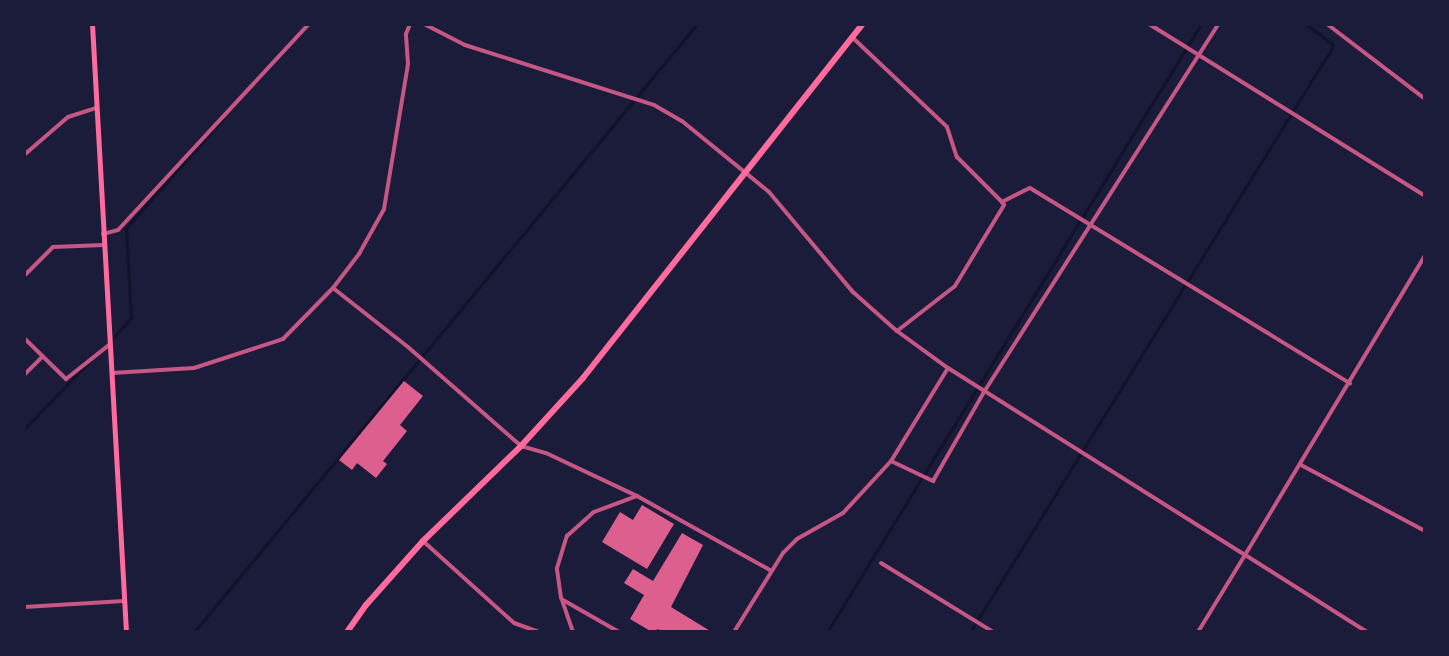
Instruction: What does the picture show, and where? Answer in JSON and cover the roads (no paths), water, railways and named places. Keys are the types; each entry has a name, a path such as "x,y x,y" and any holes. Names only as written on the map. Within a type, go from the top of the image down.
{"main road":[{"path":"92,24 126,632"},
{"path":"347,632 366,605 423,541 521,446 583,378 863,24"}],"street":[{"path":"103,234 118,230 309,24"},
{"path":"110,373 194,368 224,361 283,339 333,288 359,254 384,209 408,64 406,34 410,24"},
{"path":"424,24 465,45 654,105 682,121 747,171 844,283 897,331 984,392 1367,632"},
{"path":"1149,24 1425,196"},
{"path":"891,461 933,481 984,392 1218,24"},
{"path":"1327,24 1425,99"},
{"path":"852,37 947,127 957,157 1004,205 955,286 897,331"},
{"path":"24,155 68,117 96,108"},
{"path":"1002,202 1030,188 1350,383"},
{"path":"24,276 53,247 104,245"},
{"path":"1198,632 1425,256"},
{"path":"333,288 408,347 521,446 546,453 637,496 772,571"},
{"path":"24,338 68,379 103,346 109,345"},
{"path":"24,375 43,356"},
{"path":"734,632 789,546 843,513 891,461 948,368"},
{"path":"1301,465 1425,531"},
{"path":"573,632 561,598 557,568 567,536 594,512 637,496"},
{"path":"423,541 514,623 539,632"},
{"path":"881,563 993,632"},
{"path":"561,598 619,632"},
{"path":"24,607 124,601"}],"waterway":[{"path":"194,632 697,24"},
{"path":"827,632 1201,24"},
{"path":"970,632 1332,48 1332,44 1305,24"},
{"path":"112,339 131,318 126,228 223,119"},
{"path":"24,429 87,364"}]}
